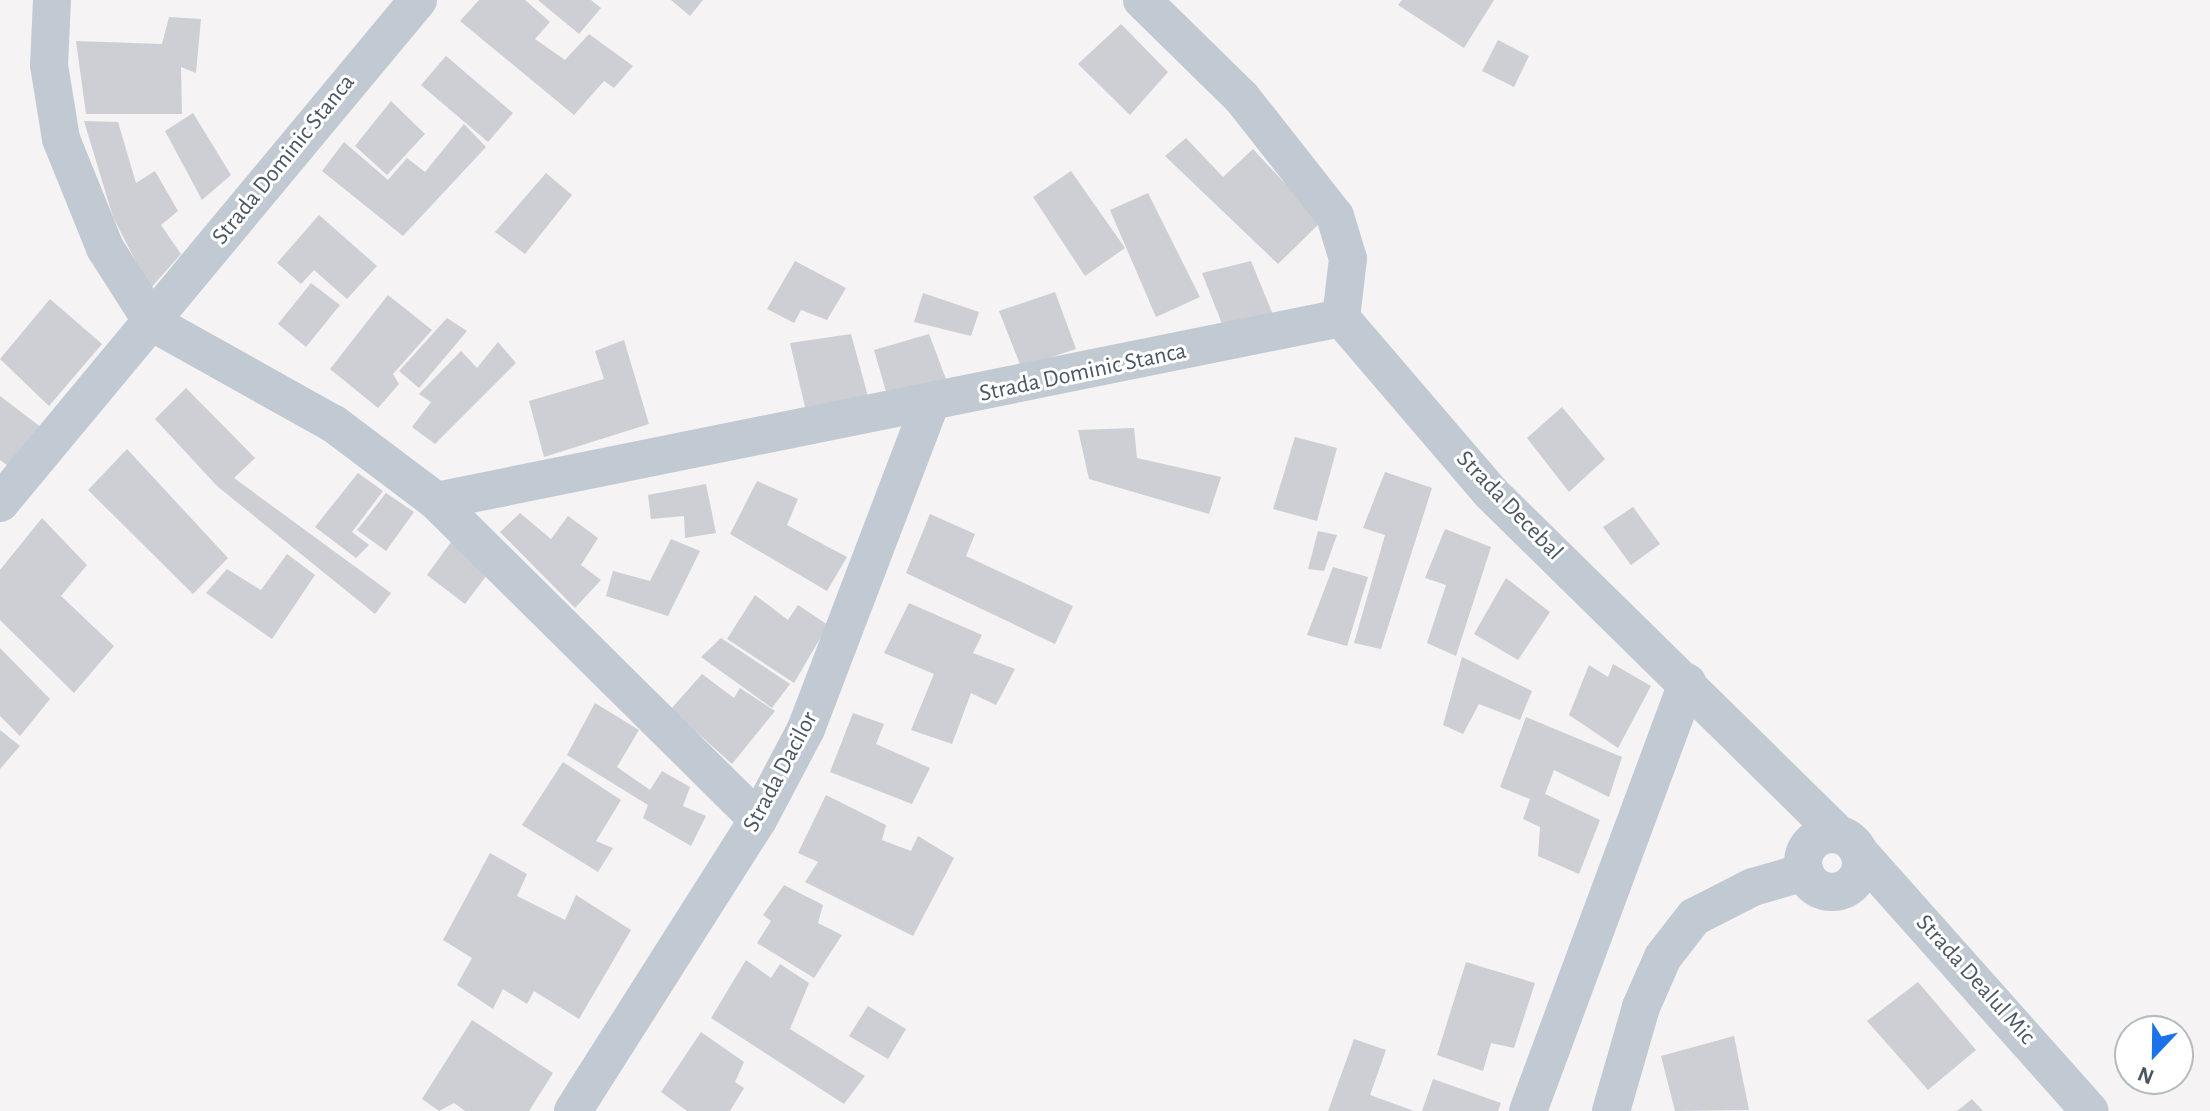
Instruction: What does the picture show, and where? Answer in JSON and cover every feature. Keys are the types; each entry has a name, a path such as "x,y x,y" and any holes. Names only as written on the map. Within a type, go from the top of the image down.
{"street":[{"path":"52,0 49,65 61,139 105,248 153,323 334,424 436,501 758,820"},
{"name":"Strada Dominic Stanca","path":"0,503 153,323 418,0"},
{"path":"1142,0 1242,98 1335,216 1348,259 1341,318"},
{"name":"Strada Dominic Stanca","path":"436,501 930,404 1341,318"},
{"name":"Strada Decebal","path":"1341,318 1491,493 1848,843"},
{"name":"Strada Dacilor","path":"573,1111 758,820 827,680 930,404"},
{"path":"1528,1111 1687,683"},
{"path":"1611,1111 1641,1007 1663,957 1694,917 1753,887 1805,872 1813,841 1848,843"},
{"name":"Strada Dealul Mic","path":"1848,843 2090,1111"}],"building":[{"path":"479,0 525,0 550,22 535,39 565,60 589,34 633,66 614,88 604,81 574,115 460,21"},
{"path":"538,0 591,0 601,8 579,34"},
{"path":"671,0 703,0 690,16"},
{"path":"1402,0 1494,0 1464,48 1398,5"},
{"path":"169,17 201,19 196,73 181,67 182,114 86,114 76,41 162,44"},
{"path":"1121,24 1168,72 1130,115 1078,64"},
{"path":"1498,40 1529,56 1514,87 1482,71"},
{"path":"446,56 513,113 488,142 421,85"},
{"path":"391,101 425,134 387,175 355,146"},
{"path":"193,113 231,175 202,200 165,131"},
{"path":"84,121 118,122 136,183 155,171 178,211 161,225 181,254 150,289 113,217"},
{"path":"464,124 486,147 403,236 322,171 344,142 388,180 407,158 425,172"},
{"path":"1186,138 1223,177 1253,149 1321,222 1278,264 1165,156"},
{"path":"1071,171 1125,248 1085,276 1033,197"},
{"path":"546,173 572,195 525,254 495,232"},
{"path":"1148,193 1200,297 1156,317 1110,210"},
{"path":"319,215 377,266 347,299 314,270 301,284 277,263"},
{"path":"795,261 846,288 827,320 801,310 794,323 767,309"},
{"path":"1251,261 1274,317 1224,329 1202,273"},
{"path":"311,283 340,305 306,347 278,324"},
{"path":"1055,292 1076,349 1021,367 999,311"},
{"path":"923,293 979,312 971,336 914,322"},
{"path":"388,295 432,330 393,374 399,384 378,408 330,369"},
{"path":"50,299 102,344 49,406 0,359"},
{"path":"447,318 467,331 419,388 399,371"},
{"path":"851,334 870,404 808,420 790,343"},
{"path":"929,334 949,387 889,402 874,350"},
{"path":"624,340 649,424 544,457 529,401 604,379 595,351"},
{"path":"498,342 516,363 435,444 412,427 431,402 419,394 461,351 477,368"},
{"path":"186,388 255,458 234,478 391,593 375,614 217,486 155,419"},
{"path":"0,396 42,428 11,468 0,460"},
{"path":"1562,407 1605,459 1569,492 1527,438"},
{"path":"1134,428 1137,458 1221,477 1209,514 1089,479 1078,430"},
{"path":"1295,437 1337,448 1317,521 1273,509"},
{"path":"127,449 228,558 193,594 88,490"},
{"path":"1385,472 1432,488 1381,649 1354,643 1385,535 1363,528"},
{"path":"358,473 383,491 352,532 369,545 356,558 315,527"},
{"path":"757,481 798,499 787,525 847,557 827,591 730,534"},
{"path":"706,484 716,533 685,538 684,516 651,519 648,495"},
{"path":"386,493 414,512 386,551 357,530"},
{"path":"1633,507 1660,544 1631,565 1603,527"},
{"path":"520,513 551,539 568,516 598,538 581,565 601,580 575,608 500,532"},
{"path":"930,514 975,534 966,556 1073,606 1055,644 906,573"},
{"path":"42,518 87,565 61,596 114,646 74,693 0,620 0,570"},
{"path":"1445,529 1491,547 1456,656 1427,643 1446,585 1425,578"},
{"path":"1318,531 1337,535 1324,571 1308,569"},
{"path":"671,539 700,551 668,616 606,596 613,571 650,581"},
{"path":"451,542 487,575 465,604 427,575"},
{"path":"287,554 315,575 272,639 206,593 227,569 261,590"},
{"path":"1333,567 1368,577 1347,646 1307,635"},
{"path":"1506,578 1550,612 1518,660 1474,634"},
{"path":"755,595 788,620 798,605 828,625 794,683 727,639"},
{"path":"909,603 982,635 973,653 1015,669 996,705 971,693 952,744 911,730 934,674 884,653"},
{"path":"721,638 790,684 772,708 701,657"},
{"path":"0,648 50,699 20,736 0,716"},
{"path":"1462,657 1532,691 1520,720 1479,704 1463,734 1443,725"},
{"path":"1613,664 1651,686 1618,748 1569,715 1589,665 1608,677"},
{"path":"702,674 734,698 740,688 775,711 732,764 671,709"},
{"path":"595,703 639,730 617,767 650,790 662,771 690,787 683,806 706,816 691,846 643,818 648,805 567,755"},
{"path":"853,713 884,724 876,744 930,768 912,804 830,772"},
{"path":"1526,717 1622,757 1609,797 1554,770 1545,794 1600,820 1579,874 1538,856 1540,827 1523,819 1530,799 1500,787"},
{"path":"0,730 20,746 0,769"},
{"path":"563,762 621,800 596,841 613,848 598,872 522,825"},
{"path":"826,795 886,825 882,840 911,851 918,836 954,858 913,936 805,882 818,862 798,853"},
{"path":"490,853 527,874 517,896 565,920 576,895 631,930 579,1019 534,991 527,1004 503,989 493,1009 457,985 472,958 443,940"},
{"path":"784,885 823,905 818,923 842,935 814,978 757,943 771,921 763,915"},
{"path":"746,960 771,978 780,964 809,983 790,1029 865,1076 844,1104 711,1018"},
{"path":"1466,962 1535,983 1514,1048 1491,1043 1483,1071 1437,1055"},
{"path":"1918,982 1976,1050 1928,1090 1867,1021"},
{"path":"868,1006 906,1029 888,1059 849,1036"},
{"path":"472,1020 553,1073 529,1111 465,1111 454,1103 439,1111 422,1099"},
{"path":"701,1032 744,1062 735,1082 744,1088 730,1111 687,1111 661,1092"},
{"path":"1734,1036 1749,1110 1675,1111 1661,1056"},
{"path":"1354,1039 1386,1050 1370,1095 1414,1111 1328,1111"},
{"path":"1433,1079 1501,1103 1498,1111 1422,1111"},
{"path":"1972,1099 1983,1111 1957,1111"}]}
